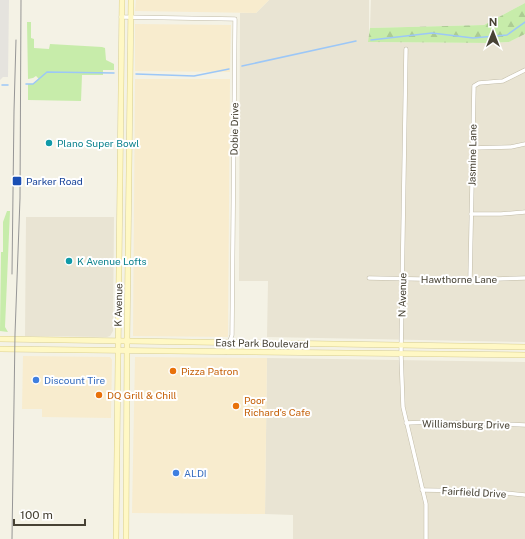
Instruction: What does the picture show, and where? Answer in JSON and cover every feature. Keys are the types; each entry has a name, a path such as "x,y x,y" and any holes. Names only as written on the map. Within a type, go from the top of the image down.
{"main road":[{"name":"K Avenue","path":"116,539 119,150 122,0"},
{"name":"K Avenue","path":"126,539 131,0"},
{"path":"121,87 130,87"},
{"path":"119,150 129,150"},
{"path":"119,225 128,225"},
{"name":"East Park Boulevard","path":"0,339 525,347"},
{"path":"61,340 62,350"},
{"name":"East Park Boulevard","path":"0,349 525,355"},
{"path":"116,459 126,459"},
{"path":"116,508 126,508"}],"street":[{"name":"Dobie Drive","path":"121,17 235,19 232,335 226,352"},
{"name":"N Avenue","path":"406,49 401,354 402,396 406,423 426,511 426,539"},
{"name":"Jasmine Lane","path":"470,280 474,86 479,83 503,81 525,70"},
{"path":"472,148 511,147 525,144"},
{"path":"471,214 525,212"},
{"name":"Hawthorne Lane","path":"368,278 470,280 525,278"},
{"name":"Williamsburg Drive","path":"406,423 454,422 525,425"},
{"name":"Fairfield Drive","path":"422,490 487,491 525,495"}],"shaded area":[{"path":"0,0 9,0 8,77 3,77 0,80"},
{"path":"136,0 269,0 256,13 135,11"},
{"path":"269,0 369,0 369,42 490,43 509,42 525,34 525,342 267,337 268,281 239,281 240,13 256,13"},
{"path":"371,0 525,0 525,3 484,25 370,28"},
{"path":"135,24 231,25 230,72 135,71"},
{"path":"135,79 230,79 228,337 133,336"},
{"path":"26,217 114,217 113,331 110,336 25,336"},
{"path":"23,356 110,357 112,360 111,418 42,417 42,409 22,409"},
{"path":"135,357 267,358 265,514 132,513"},
{"path":"267,358 525,362 525,539 293,539 293,515 265,514"}],"green space":[{"path":"525,3 525,34 509,42 368,42 370,28 484,25"},
{"path":"27,22 31,22 31,38 34,39 34,48 49,49 50,44 102,47 105,48 106,60 114,64 114,70 103,70 103,75 82,75 81,101 28,100 28,84 33,84 39,79 36,76 28,79"},
{"path":"7,211 10,211 5,327 8,332 0,331 1,252 3,252 3,222"}],"waterway":[{"path":"371,40 432,33 473,38 507,35 525,22"},
{"path":"242,66 356,41"},
{"path":"136,74 194,76 229,69"},
{"path":"26,84 33,84 47,72 114,73"},
{"path":"2,85 8,85"}],"tram line":[{"path":"12,539 15,334 20,198 21,0"},
{"path":"12,274 16,40"}],"place":[{"name":"Plano Super Bowl","path":"49,143"},
{"name":"Parker Road","path":"17,181"},
{"name":"K Avenue Lofts","path":"69,261"},
{"name":"Pizza Patron","path":"173,371"},
{"name":"Discount Tire","path":"36,380"},
{"name":"DQ Grill & Chill","path":"99,395"},
{"name":"Poor Richard's Cafe","path":"236,406"},
{"name":"ALDI","path":"176,473"}]}
